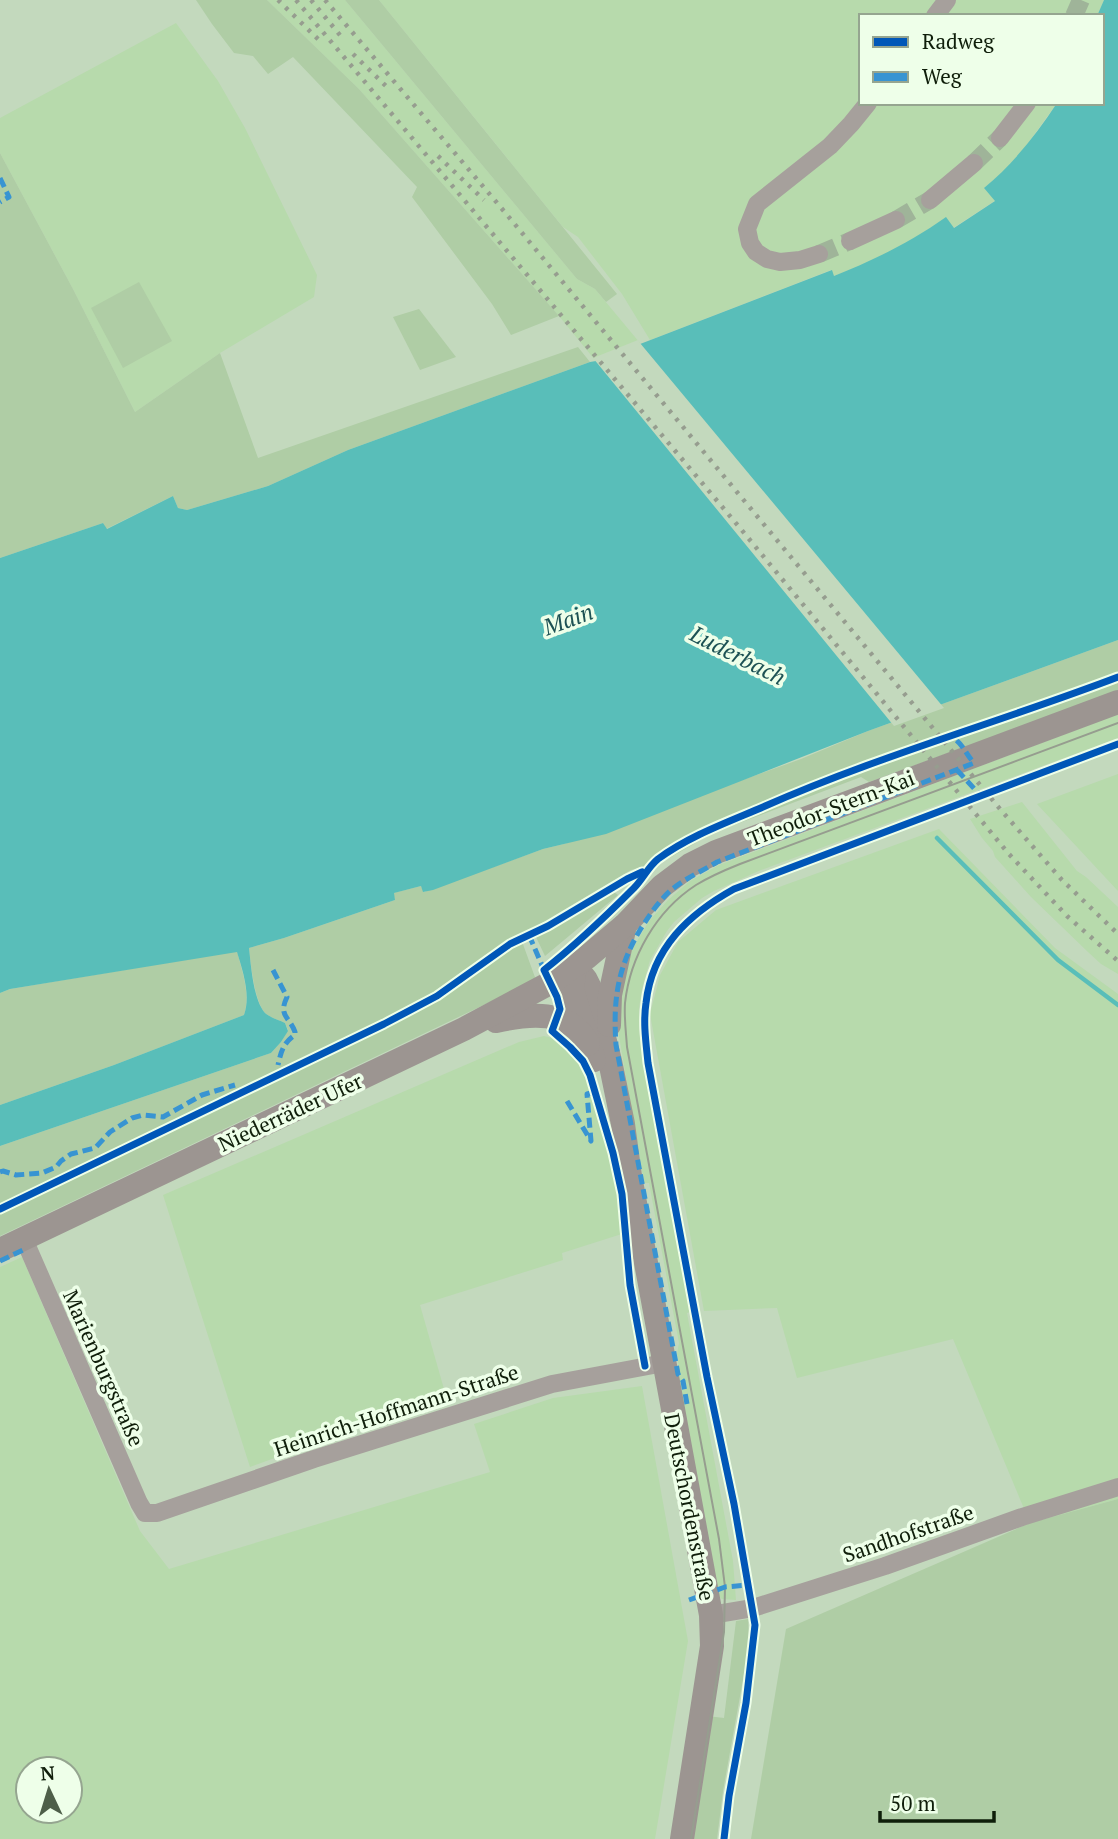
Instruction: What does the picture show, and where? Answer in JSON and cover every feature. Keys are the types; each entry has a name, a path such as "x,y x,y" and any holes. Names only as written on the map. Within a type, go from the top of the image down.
{"main road":[{"name":"Theodor-Stern-Kai","path":"575,966 625,925 662,886 716,852 1118,702"},
{"path":"602,1058 610,995 625,925"},
{"name":"Niederräder Ufer","path":"0,1250 464,1029 550,983 575,966"},
{"name":"Deutschordenstraße","path":"575,966 572,990 602,1058 612,1124 631,1177 710,1615 712,1646 682,1839"},
{"path":"464,1029 522,1015 539,1015 572,1025 602,1058"}],"street":[{"path":"819,254 780,262 767,259 756,252 750,243 747,229 757,204 830,146 866,105"},
{"path":"1000,138 1025,105"},
{"path":"930,200 974,163"},
{"path":"850,241 896,220"},
{"name":"Marienburgstraße","path":"23,1239 145,1513"},
{"name":"Heinrich-Hoffmann-Straße","path":"145,1513 157,1513 313,1459 552,1384 664,1363"},
{"name":"Sandhofstraße","path":"710,1615 753,1608 1118,1486"}],"shaded area":[{"path":"196,0 267,0 359,89 559,316 511,335 492,304 412,197 417,187 293,57 268,74 253,56 234,53"},
{"path":"267,0 345,0 577,279 595,289 640,343 599,365 359,89"},
{"path":"345,0 379,0 617,294 606,302 595,289 577,279"},
{"path":"379,0 1104,0 1098,14 859,14 859,105 1056,105 1018,157 984,188 996,200 953,228 945,218 873,261 834,276 831,270 650,340 622,294 578,237 563,227"},
{"path":"176,23 218,81 245,128 317,275 314,297 220,353 135,412 0,153 0,118"},
{"path":"0,153 135,412 220,353 258,458 578,347 590,362 348,450 268,486 187,510 178,508 173,496 106,529 103,523 0,558"},
{"path":"139,282 172,341 123,368 91,308"},
{"path":"419,309 456,357 420,370 393,317"},
{"path":"1118,640 1118,691 869,782 861,777 713,833 664,861 631,870 520,936 536,980 0,1236 0,1146 271,1053 281,1042 288,1030 285,1023 265,1013 261,1007 249,948 395,900 393,893 421,886 424,892 564,844 801,759 868,731"},
{"path":"1118,714 1118,738 761,870 714,891 674,922 650,960 642,989 639,1029 690,1312 687,1313 733,1561 736,1600 722,1599 717,1595 672,1378 680,1376 677,1354 679,1343 649,1183 644,1183 618,1030 618,1007 630,953 649,921 668,900 690,881 719,865"},
{"path":"1118,774 1118,891 1037,804"},
{"path":"1022,802 1077,871 1118,907 1118,974 1101,964 1031,897 995,857 970,819"},
{"path":"939,829 1055,948 1118,994 1118,1499 1030,1523 953,1339 797,1378 777,1308 704,1311 650,1014 660,975 678,942 716,910"},
{"path":"614,892 618,895 545,956 536,937"},
{"path":"237,951 246,991 244,1015 0,1105 0,993 10,989"},
{"path":"544,1036 561,1040 581,1053 592,1079 628,1232 562,1253 563,1260 420,1305 446,1396 250,1467 163,1195 519,1042"},
{"path":"22,1257 140,1531 169,1569 490,1472 474,1424 553,1398 642,1386 688,1641 655,1839 0,1839 0,1267"},
{"path":"1118,1499 1118,1839 751,1839 786,1629 1030,1523"},
{"path":"748,1619 749,1646 717,1839 688,1839 707,1716 724,1718 736,1621"}],"water":[{"name":"Main","path":"1104,0 1118,0 1118,640 868,731 606,834 543,849 433,890 423,892 421,886 394,893 395,900 249,948 253,982 261,1007 267,1014 285,1023 288,1031 271,1053 0,1146 0,1105 244,1015 247,1000 237,952 10,989 0,993 0,558 103,523 107,529 173,496 178,508 187,510 268,486 348,450 596,361 832,270 834,276 892,250 946,217 954,228 995,201 984,188 1024,148 1056,105 1104,105 1104,14 1098,14"}],"pier":[{"path":"638,340 944,708 894,726 593,358"}],"waterway":[{"name":"Luderbach","path":"937,838 1058,960 1118,1005"}],"tunnel":[{"path":"1075,14 1081,0"},
{"path":"974,163 1000,138"},
{"path":"896,220 930,200"},
{"path":"819,254 850,241"}],"tram line":[{"path":"691,1839 724,1632 725,1587 719,1539 627,1047 625,1003 639,952 647,936 669,908 696,885 712,876 1118,723"}],"railway":[{"path":"278,0 323,44"},
{"path":"296,0 740,528 1008,853 1067,916 1118,961"},
{"path":"311,0 344,40"},
{"path":"325,0 498,204 1000,809 1062,880 1118,934"},
{"path":"353,54 388,88"},
{"path":"438,156 484,200"}],"marked path":[{"path":"0,178 9,197 0,202"},
{"path":"687,1404 683,1381 678,1374 616,1045 616,1000 626,958 640,930 658,904 670,891 693,875 717,862 974,763 952,737"},
{"path":"957,770 981,796"},
{"path":"529,935 544,970"},
{"path":"273,970 287,997 284,1012 295,1032 283,1048 278,1065"},
{"path":"0,1172 16,1175 42,1173 56,1167 71,1154 95,1148 110,1132 132,1118 143,1115 163,1117 202,1095 235,1085"},
{"path":"567,1101 591,1141 587,1094 591,1093"},
{"path":"0,1261 27,1248"},
{"path":"689,1600 725,1587 749,1585"}],"cycle path":[{"path":"645,1366 630,1285 622,1194 613,1153 590,1075 583,1061 552,1031 560,1009 544,970 612,910 658,859 696,836 895,755 1118,677"},
{"path":"724,1839 746,1703 755,1625 648,1063 645,1010 656,965 675,935 688,922 734,889 1118,744"},
{"path":"0,1209 384,1024 437,996 510,944 548,926 642,872"}]}
